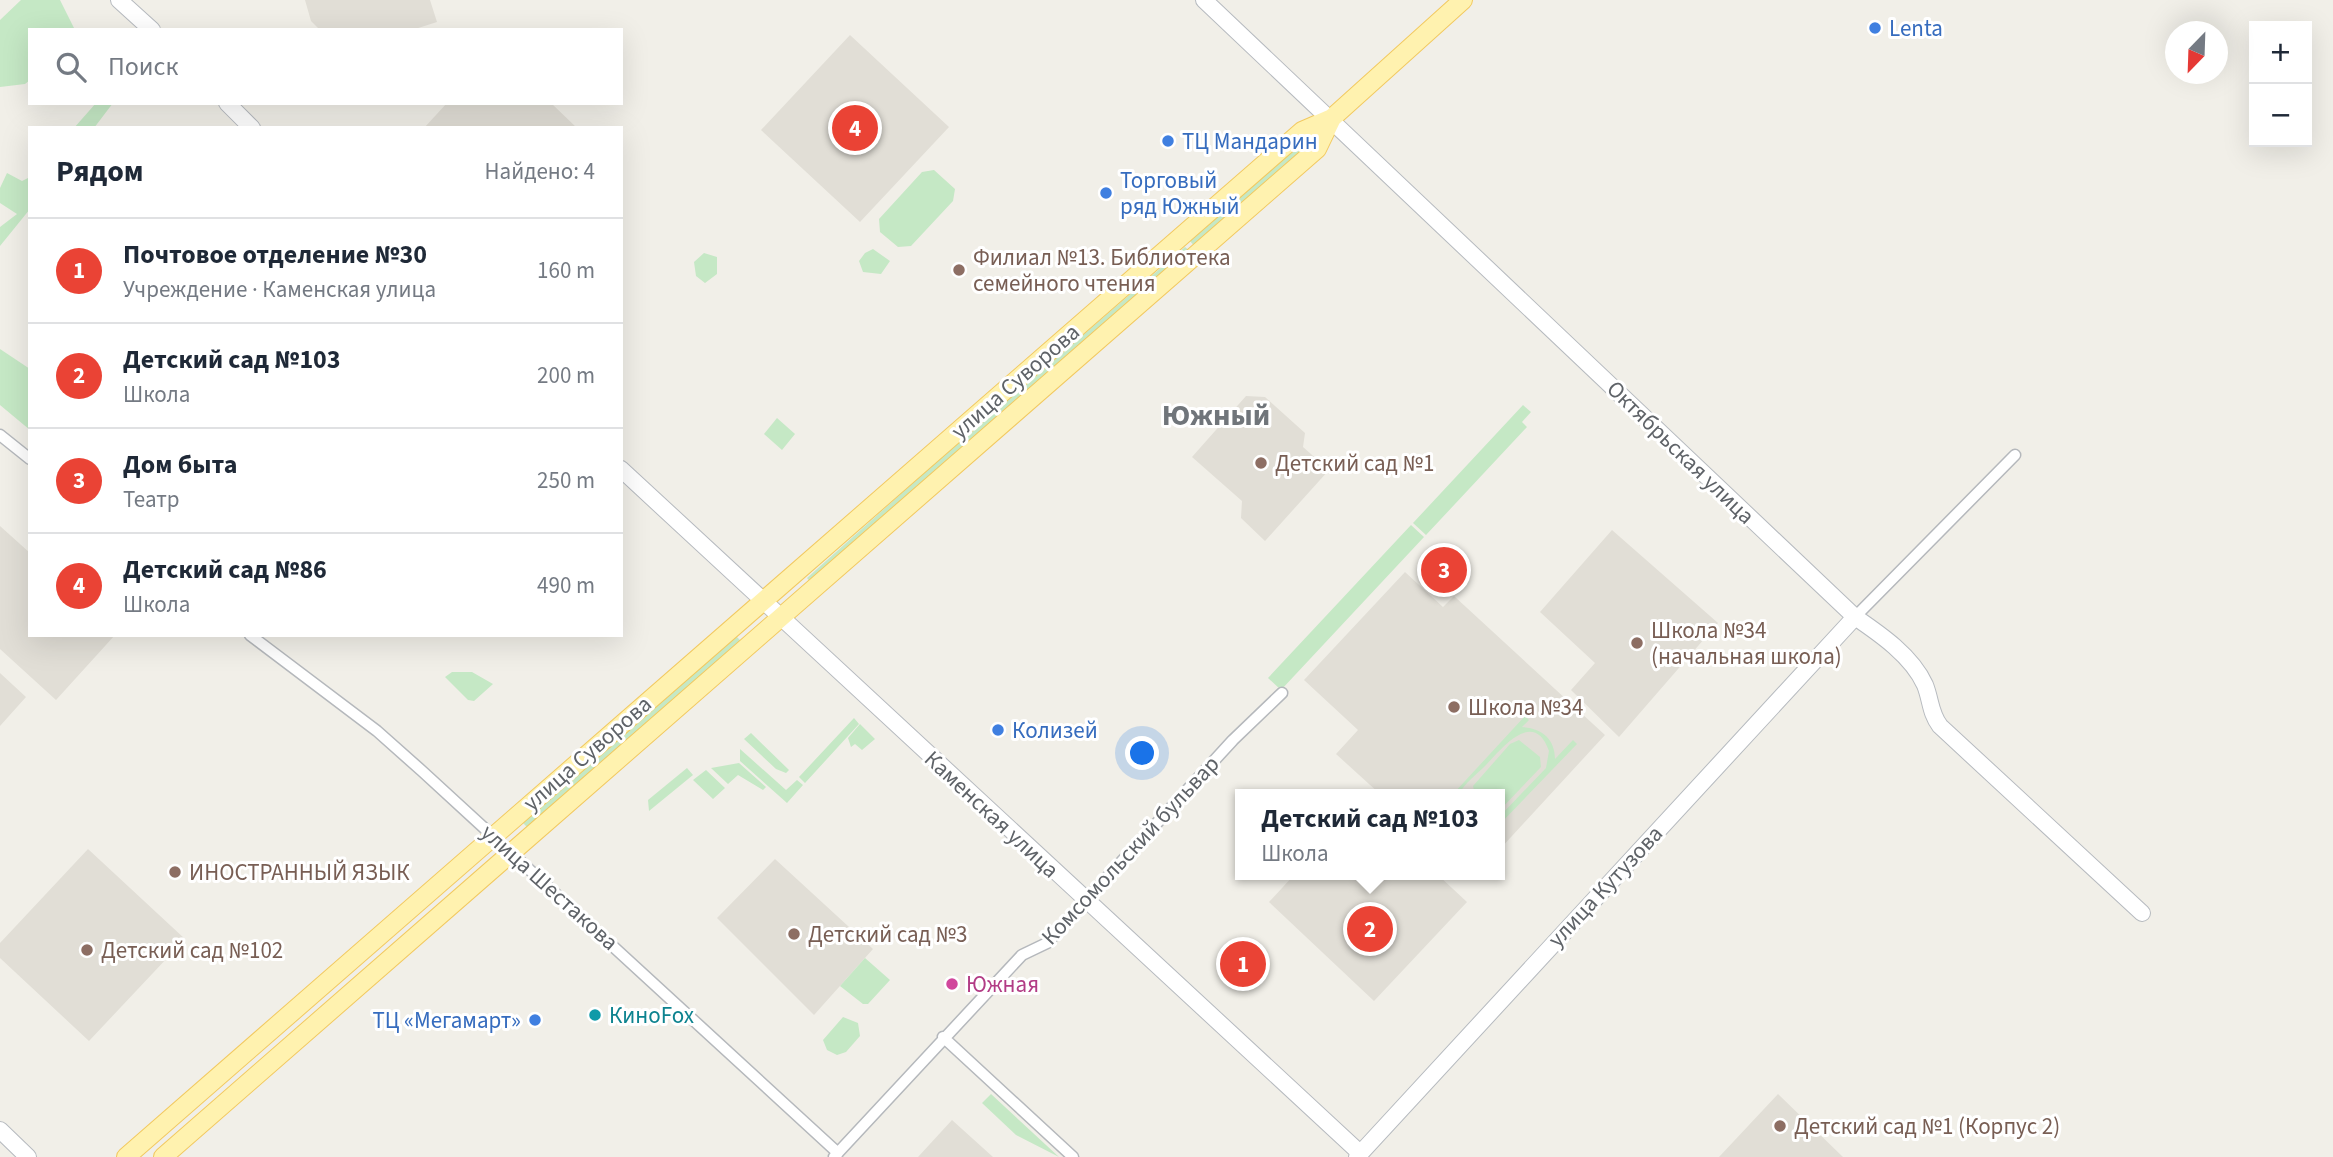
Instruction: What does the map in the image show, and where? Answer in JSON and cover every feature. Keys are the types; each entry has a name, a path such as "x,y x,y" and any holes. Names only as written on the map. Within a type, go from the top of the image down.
{"main road":[{"path":"1332,118 1463,0"},
{"name":"улица Суворова","path":"125,1157 1302,131 1332,118"},
{"name":"улица Суворова","path":"163,1157 1317,149 1332,118"}],"street":[{"path":"119,0 150,28"},
{"name":"Октябрьская улица","path":"1204,0 1332,118 1855,617 1882,637 1917,672 1925,686 1933,718 1940,726 2141,913"},
{"path":"229,105 250,126"},
{"path":"0,435 28,456"},
{"path":"1855,617 2015,455"},
{"name":"Каменская улица","path":"623,472 1361,1156"},
{"name":"улица Кутузова","path":"1361,1156 1855,617"},
{"name":"улица Шестакова","path":"253,637 377,731 836,1155"},
{"name":"Комсомольский бульвар","path":"836,1155 1022,955 1047,943 1233,740 1282,694"},
{"path":"943,1037 1073,1157"},
{"path":"0,1130 28,1157"}],"shaded area":[{"path":"305,0 430,0 437,22 418,28 318,28 311,21"},
{"path":"850,35 949,127 860,222 761,130"},
{"path":"445,105 553,105 575,126 426,126"},
{"name":"Детский сад №1","path":"1246,396 1265,397 1305,433 1303,447 1329,470 1265,541 1241,518 1242,501 1192,457"},
{"path":"0,526 28,551 28,637 113,637 56,700 0,649"},
{"name":"Школа №34 (начальная школа)","path":"1612,530 1718,623 1619,737 1571,690 1595,663 1540,612"},
{"name":"Школа №34","path":"1405,572 1443,607 1454,596 1605,735 1505,844 1505,789 1374,789 1336,754 1358,730 1304,680"},
{"path":"0,673 26,697 0,726"},
{"name":"Детский сад №102","path":"88,849 185,939 89,1041 0,958 0,943"},
{"name":"Детский сад №3","path":"775,859 873,949 814,1015 717,918"},
{"path":"1289,880 1443,880 1467,902 1374,1001 1269,902"},
{"name":"Детский сад №1 (Корпус 2)","path":"1778,1094 1843,1157 1719,1157"},
{"path":"952,1120 993,1157 918,1157"}],"green space":[{"path":"21,0 60,0 74,28 28,28 28,82 0,87 0,20"},
{"path":"94,105 111,105 96,126 76,126"},
{"path":"1304,141 1309,148 1196,248 1190,241"},
{"path":"934,170 955,189 953,201 911,246 898,247 880,232 879,219 922,172"},
{"path":"7,173 22,181 28,178 28,211 0,246 0,227 17,214 0,203 0,188"},
{"path":"1185,247 1191,252 811,583 807,578 960,441"},
{"path":"873,249 890,261 881,274 863,272 859,261 865,253"},
{"path":"704,253 717,257 717,274 705,283 696,276 694,262"},
{"path":"0,349 28,368 28,428 0,405"},
{"path":"1523,405 1531,412 1522,422 1527,427 1426,535 1413,523"},
{"path":"777,418 795,434 782,450 764,434"},
{"path":"1411,525 1424,537 1281,690 1268,678"},
{"path":"736,636 741,641 528,828 522,822"},
{"path":"452,672 472,672 493,684 474,701 468,700 445,677"},
{"path":"1525,716 1529,720 1522,727 1536,730 1546,736 1553,746 1555,759 1573,740 1577,744 1505,819 1505,811 1546,768 1549,751 1543,739 1535,733 1527,732 1509,742 1463,789 1458,789"},
{"path":"854,718 859,724 805,783 799,777"},
{"path":"860,724 875,739 862,750 855,744 851,747 848,738"},
{"path":"751,733 789,770 786,773 776,769 744,739"},
{"path":"1519,740 1540,757 1541,767 1505,805 1505,789 1474,789 1473,786 1510,744"},
{"path":"740,749 786,790 797,780 803,785 787,803 740,761"},
{"path":"739,763 766,787 763,790 738,775 728,784 711,768"},
{"path":"687,768 693,775 649,811 648,800"},
{"path":"706,770 725,788 713,799 693,780"},
{"path":"865,958 890,980 868,1004 863,1004 840,986"},
{"path":"843,1017 858,1023 860,1036 846,1052 837,1055 827,1050 823,1040"},
{"path":"991,1094 1059,1157 1016,1135 982,1103"}],"place":[{"name":"Lenta","path":"1875,28"},
{"name":"Детский сад №86","path":"855,128"},
{"name":"ТЦ Мандарин","path":"1168,141"},
{"name":"Торговый ряд Южный","path":"1106,193"},
{"name":"Филиал №13. Библиотека семейного чтения","path":"959,270"},
{"name":"Детский сад №1","path":"1261,463"},
{"name":"Дом быта","path":"1444,570"},
{"name":"Школа №34 (начальная школа)","path":"1637,643"},
{"name":"Школа №34","path":"1454,707"},
{"name":"Колизей","path":"998,730"},
{"name":"ИНОСТРАННЫЙ ЯЗЫК","path":"175,872"},
{"name":"Детский сад №103","path":"1370,929"},
{"name":"Детский сад №3","path":"794,934"},
{"name":"Детский сад №102","path":"87,950"},
{"name":"Почтовое отделение №30","path":"1243,964"},
{"name":"Южная","path":"952,984"},
{"name":"КиноFox","path":"595,1015"},
{"name":"ТЦ «Мегамарт»","path":"535,1020"},
{"name":"Детский сад №1 (Корпус 2)","path":"1780,1126"}],"district":[{"name":"Южный","path":"1216,415"}]}
